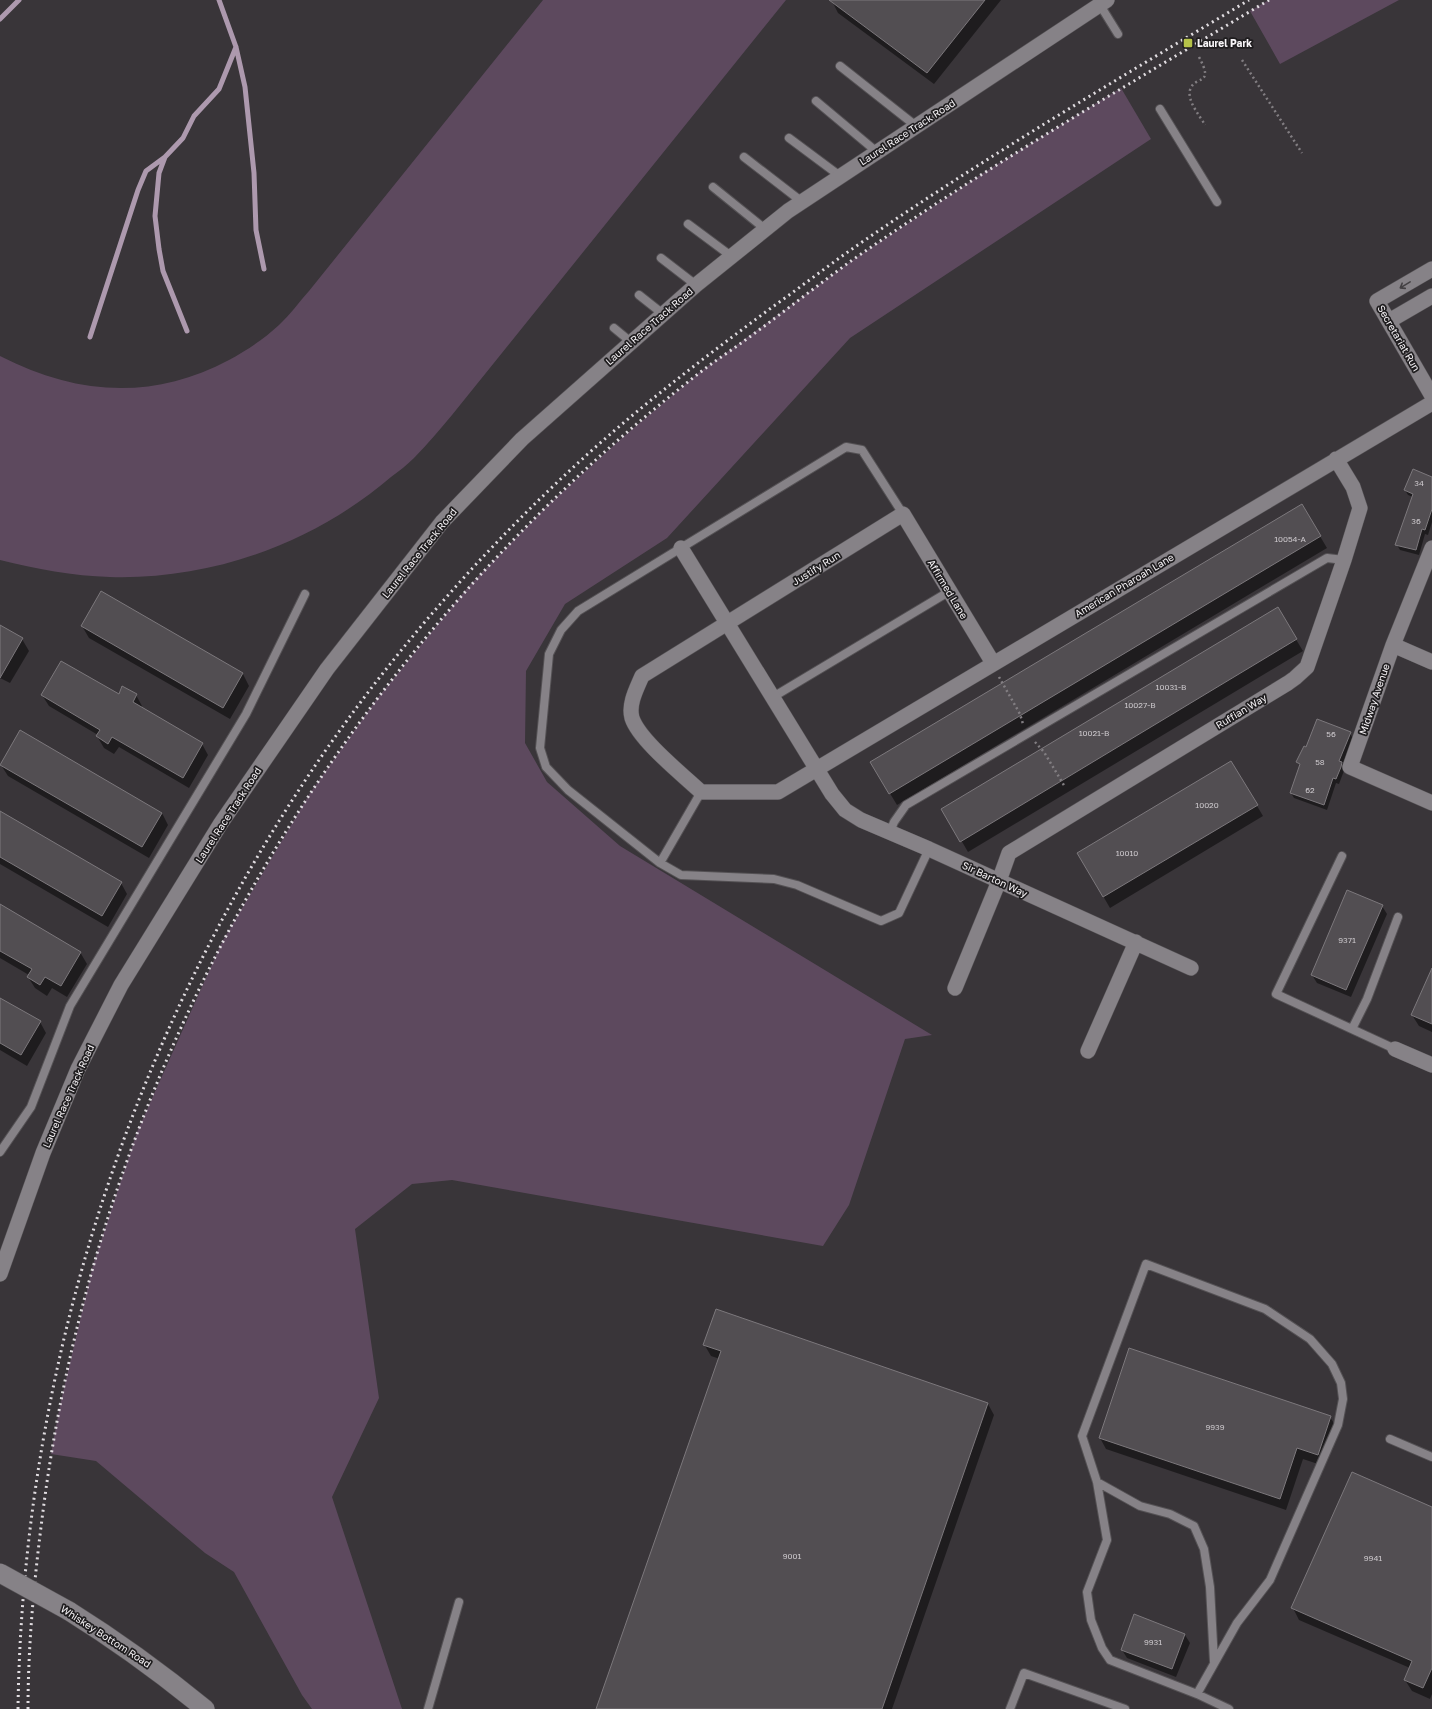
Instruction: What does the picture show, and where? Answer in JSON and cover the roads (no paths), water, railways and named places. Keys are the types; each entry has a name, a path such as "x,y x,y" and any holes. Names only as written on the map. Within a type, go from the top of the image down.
{"street":[{"name":"Laurel Race Track Road","path":"0,1274 43,1153 78,1069 121,985 221,823 327,669 442,522 522,438 696,285 765,229 801,201 1104,2"},
{"name":"Secretariat Run","path":"1432,269 1377,301 1432,396"},
{"path":"1389,321 1432,296"},
{"name":"American Pharoah Lane","path":"701,792 778,792 995,669 1336,459 1432,403"},
{"name":"Ruffian Way","path":"955,988 1000,881 1009,853 1295,678 1307,667 1344,560 1360,508 1354,487 1336,459"},
{"name":"Affirmed Lane","path":"904,514 995,669"},
{"name":"Justify Run","path":"701,792 643,737 632,717 633,697 642,676 904,514"},
{"name":"Sir Barton Way","path":"681,548 832,794 845,810 860,820 929,849 1191,968"},
{"name":"Midway Avenue","path":"1432,548 1392,645 1350,767 1432,803"},
{"path":"1392,645 1432,662"},
{"path":"1088,1051 1136,942"},
{"path":"1395,1049 1432,1065"},
{"name":"Whiskey Bottom Road","path":"0,1573 69,1611 103,1632 161,1672 205,1709"}],"lane":[{"path":"1104,2 1118,34"},
{"path":"840,66 916,126"},
{"path":"816,101 877,152"},
{"path":"1160,109 1217,202"},
{"path":"789,138 840,176"},
{"path":"744,157 801,201"},
{"path":"713,187 765,229"},
{"path":"688,224 731,256"},
{"path":"661,258 696,285"},
{"path":"639,295 663,314"},
{"path":"614,328 631,342"},
{"path":"904,514 862,450 846,447 578,611 561,630 549,654 540,748 546,767 568,790 660,863 681,875 774,880 797,885 880,921 899,914 929,849"},
{"path":"890,832 894,822 906,805 1327,558 1344,560"},
{"path":"773,697 950,591"},
{"path":"0,1152 31,1107 70,1006 246,714 305,594"},
{"path":"660,863 701,792"},
{"path":"1342,856 1276,994 1395,1049"},
{"path":"1352,1030 1367,999 1398,917"},
{"path":"1197,1694 1237,1623 1270,1580 1338,1425 1343,1399 1341,1383 1332,1364 1310,1339 1265,1309 1146,1264 1082,1436 1097,1482 1107,1540 1088,1592 1091,1620 1102,1648 1110,1660 1197,1694 1228,1709"},
{"path":"1390,1439 1432,1457"},
{"path":"1097,1482 1140,1506 1170,1514 1194,1526 1204,1549 1210,1587 1214,1663"},
{"path":"428,1709 459,1602"},
{"path":"1010,1709 1024,1673 1125,1709"}],"waterway":[{"path":"0,19 19,0"},
{"path":"219,0 236,47 245,87 254,173 256,230 264,269"},
{"path":"187,331 163,271 159,249 155,216 159,173 165,157 183,138 194,116 219,89 236,47"},
{"path":"90,337 138,190 146,171 165,157"}],"railway":[{"path":"18,1709 23,1595 37,1481 57,1369 85,1258 121,1149 163,1042 212,939 268,839 335,737 410,640 450,593 492,548 535,504 602,441 697,363 852,249 900,216 999,152 1249,0"},
{"path":"28,1709 32,1614 42,1519 72,1351 118,1188 179,1031 256,882 347,740 452,607 569,485 709,365 851,261 902,226 1058,127 1269,0"}],"place":[{"name":"Laurel Park","path":"1188,43"}]}
